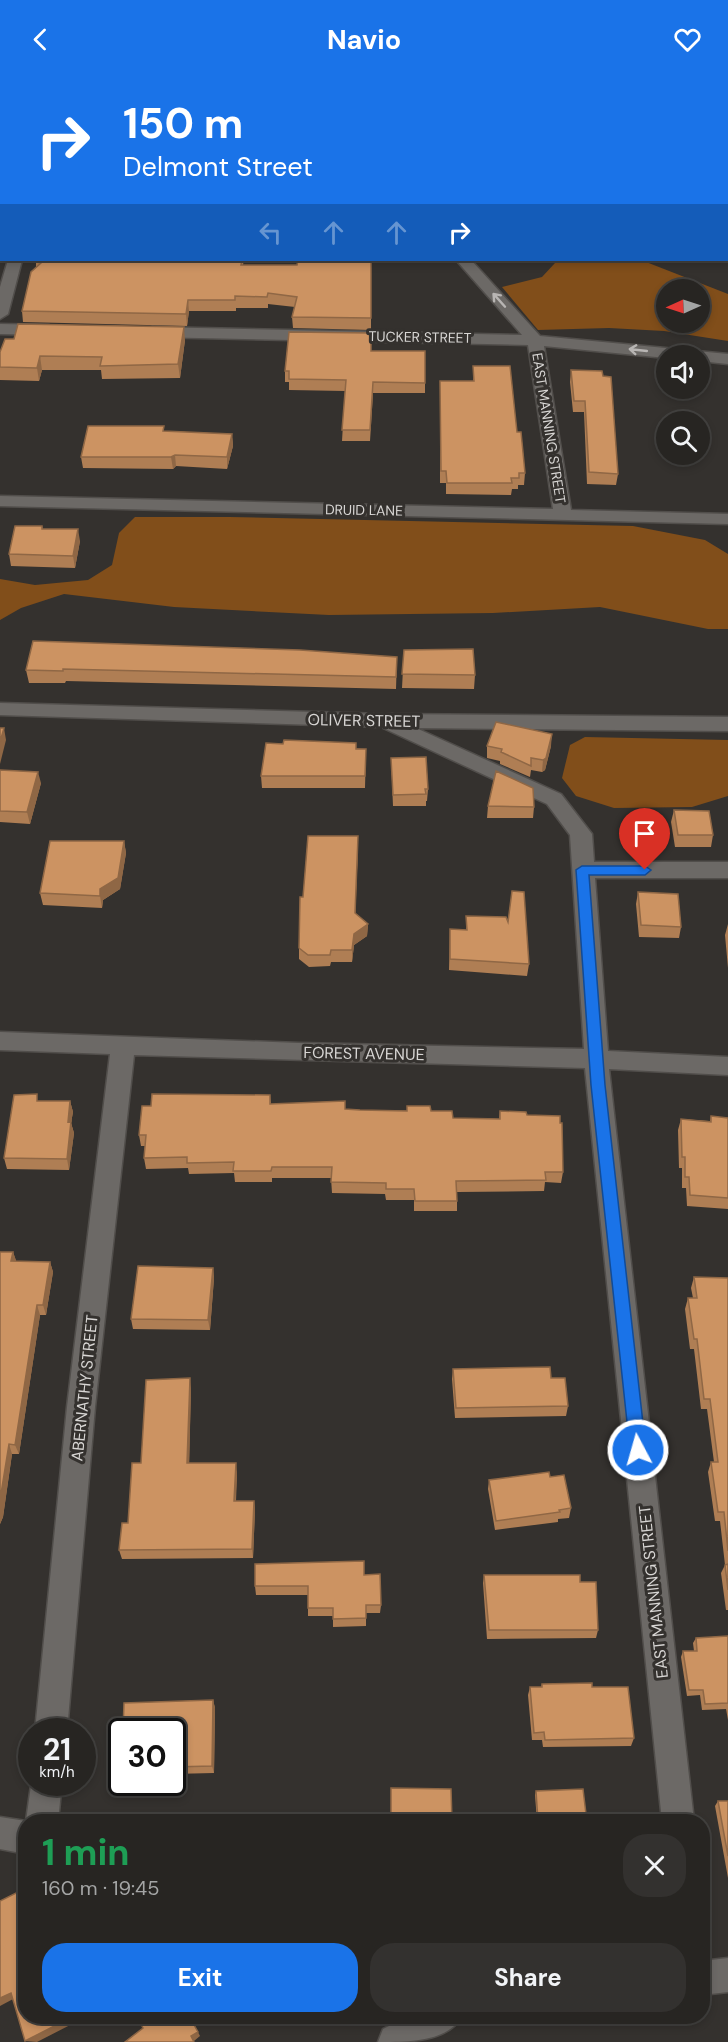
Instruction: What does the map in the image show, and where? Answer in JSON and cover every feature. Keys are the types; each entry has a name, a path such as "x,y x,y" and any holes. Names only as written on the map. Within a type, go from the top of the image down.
{"street":[{"path":"0,314 15,261"},
{"name":"EAST MANNING STREET","path":"464,261 535,340 563,515"},
{"path":"0,329 59,330"},
{"name":"TUCKER STREET","path":"131,332 535,340 656,352"},
{"name":"TUCKER STREET","path":"710,357 728,359"},
{"name":"DRUID LANE","path":"0,501 728,519"},
{"name":"OLIVER STREET","path":"0,709 384,721 728,724"},
{"name":"EAST MANNING STREET","path":"384,721 554,799 581,834 597,1059 677,1814"},
{"path":"582,870 728,870"},
{"name":"FOREST AVENUE","path":"0,1041 597,1059 728,1066"},
{"name":"ABERNATHY STREET","path":"52,1718 81,1407 123,1046"},
{"path":"43,1814 45,1796"},
{"path":"0,1833 18,1836"},
{"path":"710,1977 728,1975"},
{"path":"396,2042 429,2024"}],"shaded area":[{"path":"550,261 644,261 690,279 656,279 656,331 609,328 538,330 502,287 542,277 555,263"},
{"path":"710,287 728,294 728,341 677,333 710,333"},
{"path":"135,517 633,526 705,540 728,554 728,629 708,629 600,607 493,613 329,615 174,607 64,594 21,608 0,620 0,579 35,585 88,580 112,565 119,533"},
{"path":"585,737 728,740 728,796 692,807 614,808 576,796 562,778 570,745"}],"building":[{"path":"242,261 241,265 297,265 298,261 371,261 371,318 292,317 297,297 268,293 267,297 235,296 235,300 188,300 186,314 22,311 31,272 41,263 36,262"},
{"path":"18,324 184,327 178,364 100,366 102,357 40,356 37,368 0,367 0,352 5,339 14,339"},
{"path":"289,332 371,333 371,351 425,351 425,383 373,382 370,430 342,430 346,380 289,379 289,371 285,371"},
{"path":"473,366 510,366 517,432 521,432 525,473 519,473 519,478 511,478 512,483 447,483 446,471 441,471 440,381 474,381"},
{"path":"571,370 602,371 603,376 611,377 618,474 589,472 585,401 574,401"},
{"path":"88,426 164,426 163,431 232,434 227,457 175,455 171,457 81,457"},
{"path":"15,526 78,529 73,556 9,554"},
{"path":"33,641 300,650 397,657 396,677 26,670"},
{"path":"473,649 475,675 402,674 404,650"},
{"path":"496,722 552,734 546,758 543,760 531,758 531,766 501,752 502,749 487,746"},
{"path":"0,728 4,728 0,742"},
{"path":"284,740 356,743 356,749 366,749 365,776 261,776 266,743 283,744"},
{"path":"426,757 428,789 425,789 426,794 393,795 391,758"},
{"path":"0,770 38,772 27,812 0,811"},
{"path":"496,771 533,788 534,807 488,806"},
{"path":"674,810 709,811 713,835 678,835"},
{"path":"308,836 358,836 355,913 368,924 354,934 352,950 331,950 330,955 308,955 299,948 300,897 303,897"},
{"path":"50,841 124,841 118,878 100,889 100,896 40,893"},
{"path":"512,891 524,892 529,964 450,959 450,929 467,930 466,916 506,917 508,922"},
{"path":"638,892 678,894 681,927 641,925"},
{"path":"37,1094 37,1101 70,1101 68,1122 71,1121 67,1159 4,1158 14,1095"},
{"path":"152,1094 270,1095 270,1104 345,1101 345,1109 360,1110 407,1111 407,1106 430,1106 431,1111 452,1111 453,1118 500,1119 500,1111 560,1116 563,1172 545,1172 546,1180 456,1181 457,1201 415,1201 414,1189 386,1189 386,1183 331,1182 332,1167 272,1167 271,1171 233,1171 234,1162 187,1163 187,1157 144,1158 146,1135 139,1135 142,1106 151,1106"},
{"path":"711,1116 728,1118 728,1198 690,1195 689,1177 685,1177 681,1119 711,1122"},
{"path":"0,1252 13,1252 11,1261 50,1262 43,1305 37,1305 15,1445 9,1444 0,1500"},
{"path":"138,1266 213,1268 208,1320 131,1319"},
{"path":"694,1277 728,1278 728,1551 724,1512 718,1512 711,1462 718,1462 710,1399 704,1399 697,1339 694,1339 688,1298 697,1298"},
{"path":"550,1367 551,1378 565,1378 568,1406 456,1408 453,1369"},
{"path":"190,1378 187,1463 236,1463 234,1501 254,1501 252,1549 119,1550 122,1523 128,1523 132,1463 141,1463 146,1380"},
{"path":"549,1472 550,1477 564,1475 571,1508 559,1510 560,1512 496,1521 489,1480"},
{"path":"364,1561 364,1575 380,1574 381,1605 366,1605 366,1618 333,1619 333,1608 308,1608 308,1586 255,1586 255,1564"},
{"path":"728,1564 728,1590 725,1565"},
{"path":"484,1575 580,1575 580,1582 596,1582 598,1630 489,1630"},
{"path":"728,1636 728,1703 705,1704 703,1690 689,1690 683,1651 697,1651 696,1638"},
{"path":"592,1683 592,1687 628,1687 634,1738 545,1740 544,1732 534,1733 530,1687 542,1687 542,1684"},
{"path":"213,1700 212,1766 186,1767 186,1718 123,1718 124,1703"},
{"path":"391,1788 451,1789 452,1814 391,1814"},
{"path":"583,1789 586,1814 538,1814 536,1791"},
{"path":"718,1801 728,1801 728,1856"},
{"path":"18,1892 18,2017 11,1993 0,1998 0,1901"},
{"path":"20,2024 58,2024 25,2041"},
{"path":"141,2024 194,2024 198,2032 191,2036 194,2042 125,2042 143,2028"}],"route":[{"path":"638,1450 598,1085 582,870 645,870"}]}
